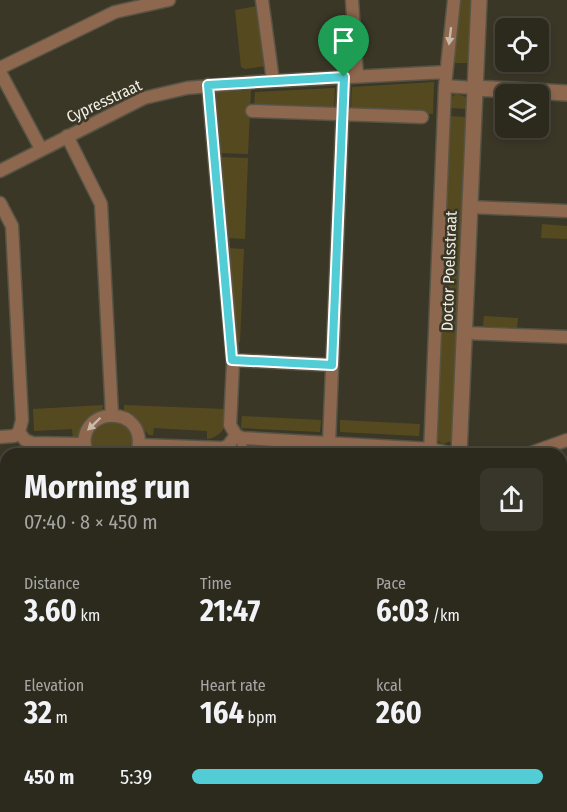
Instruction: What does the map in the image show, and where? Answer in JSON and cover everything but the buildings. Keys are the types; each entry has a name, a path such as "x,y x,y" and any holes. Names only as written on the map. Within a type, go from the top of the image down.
{"street":[{"path":"41,149 0,70 115,12 169,0"},
{"path":"262,0 273,81"},
{"path":"329,443 342,115 351,77 352,0"},
{"name":"Doctor Poelsstraat","path":"430,448 445,87 454,0"},
{"name":"Doctor Poelsstraat","path":"457,448 465,333 479,0"},
{"name":"Cypresstraat","path":"0,171 144,98 208,85 446,72"},
{"path":"208,85 232,360 230,425 239,436 241,448"},
{"path":"445,87 567,93"},
{"path":"252,111 422,117"},
{"path":"67,136 101,204 112,415"},
{"path":"0,202 12,226 22,420 19,432 14,436 0,437"},
{"path":"470,207 567,211"},
{"path":"465,333 567,337"},
{"path":"232,360 332,365"},
{"path":"86,448 86,433 92,423 101,417 112,415 121,416 135,427 138,448"},
{"path":"19,432 25,440 41,445 75,448"},
{"path":"222,448 228,446 239,436 385,448"},
{"path":"545,448 567,440"}],"shaded area":[{"path":"459,0 472,0 468,63 451,63"},
{"path":"258,6 266,66 245,69 241,67 235,10"},
{"path":"434,82 433,114 351,110 352,87"},
{"path":"335,88 334,109 254,106 255,92"},
{"path":"251,90 248,154 219,153 214,93"},
{"path":"456,94 467,99 467,109 451,108 449,99"},
{"path":"449,116 467,117 454,436 451,441 443,444 436,437"},
{"path":"219,157 248,158 245,239 227,238"},
{"path":"542,224 567,226 567,239 541,238"},
{"path":"227,248 244,249 240,342 235,342"},
{"path":"484,316 518,318 517,328 483,326"},
{"path":"104,405 78,438 73,439 72,429 34,431 33,409"},
{"path":"124,405 224,409 223,430 207,439 207,431 154,428 153,435 149,435 124,410"},
{"path":"242,416 321,420 320,432 241,428"},
{"path":"340,420 420,424 419,436 340,432"},
{"path":"117,422 127,428 133,437 133,448 92,448 91,441 94,432 105,423"}],"route":[{"path":"344,77 332,365 232,360 208,85 344,77"}]}
